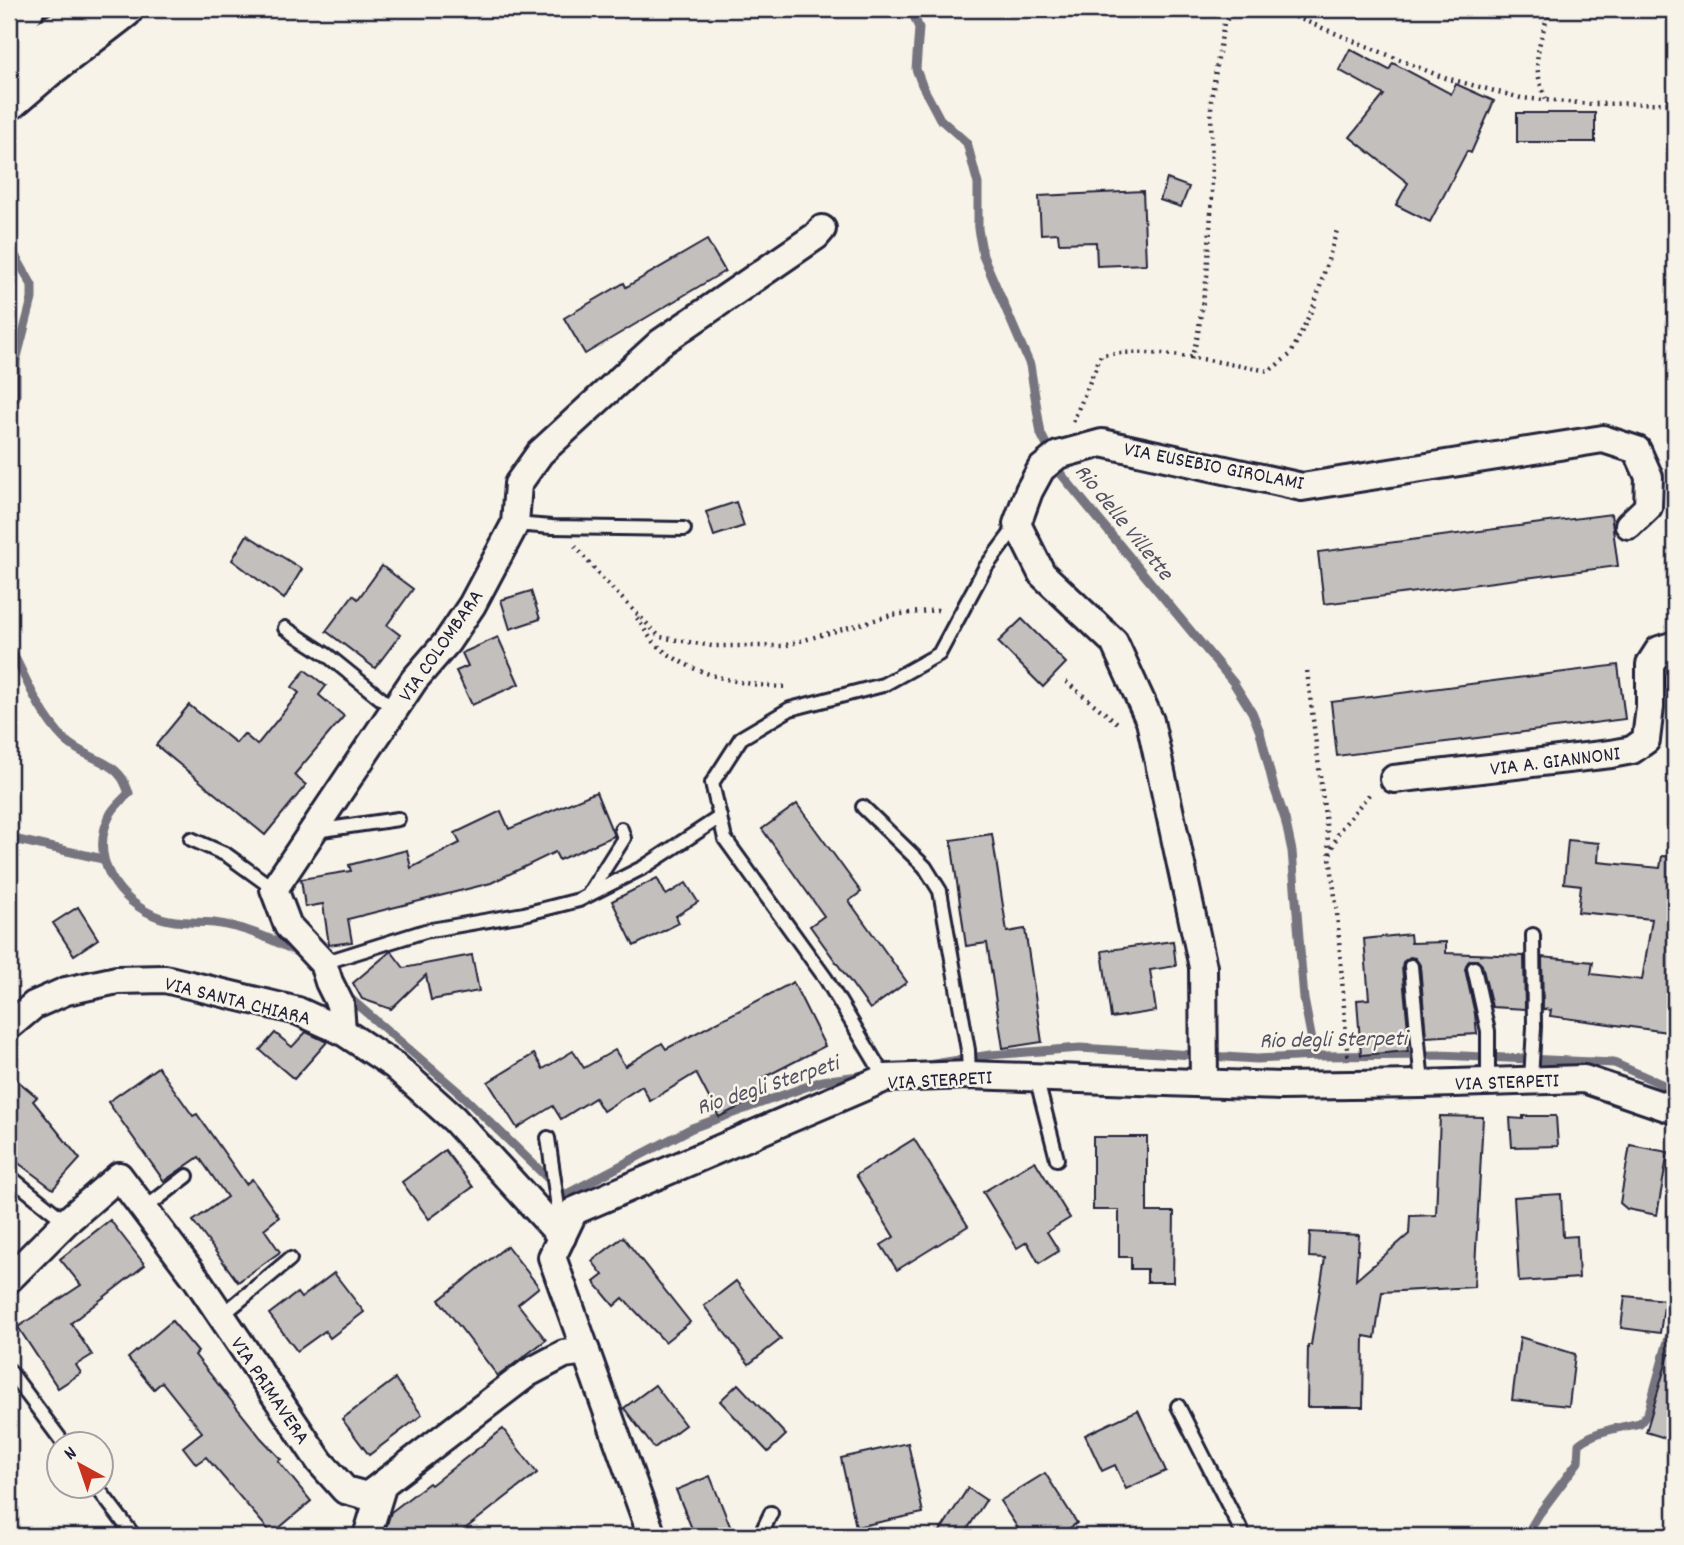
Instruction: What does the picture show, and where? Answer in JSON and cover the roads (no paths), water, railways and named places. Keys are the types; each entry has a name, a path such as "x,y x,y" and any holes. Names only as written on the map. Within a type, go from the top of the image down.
{"highway":[{"path":"9,17 24,9"},
{"path":"9,60 99,9"},
{"path":"9,100 44,69 123,9"}],"street":[{"name":"VIA COLOMBARA","path":"274,889 414,680 447,642 472,605 515,524 518,484 540,453 660,343 816,236 822,229"},
{"name":"VIA EUSEBIO GIROLAMI","path":"1017,524 1029,491 1050,462 1102,443 1302,487 1603,439 1637,450 1649,477 1648,507 1629,525"},
{"path":"1017,524 1042,574 1114,642 1150,721 1203,967 1204,1077"},
{"name":"VIA A. GIANNONI","path":"1394,779 1632,750 1646,740 1650,708 1650,664 1660,650 1675,645"},
{"path":"274,889 288,926 326,970 340,1004 342,1031"},
{"name":"VIA SANTA CHIARA","path":"9,1026 34,1005 66,992 117,980 164,979 298,1011 342,1031 395,1066 454,1119 562,1237"},
{"name":"VIA STERPETI","path":"652,1536 552,1257 574,1211 881,1071 968,1066 1036,1077 1204,1077 1280,1086 1422,1077 1584,1079 1675,1111"},
{"name":"VIA PRIMAVERA","path":"9,1279 66,1222 120,1176 221,1315 320,1462 345,1490 367,1496 528,1373 564,1354 586,1351"},
{"path":"367,1536 383,1484"}],"lane":[{"path":"515,524 684,529"},
{"path":"881,1071 826,979 725,839 712,783 741,738 790,709 883,685 939,654 985,568 1017,524"},
{"path":"285,628 327,655 395,710"},
{"path":"863,807 925,867 940,891 968,1066"},
{"path":"326,970 425,931 524,914 579,900 644,867 720,817"},
{"path":"312,832 398,819"},
{"path":"588,895 624,838 621,830"},
{"path":"191,839 227,855 274,889"},
{"path":"1531,1077 1533,934"},
{"path":"1411,966 1422,1077"},
{"path":"1474,968 1489,1031 1488,1076"},
{"path":"1036,1077 1057,1159"},
{"path":"548,1138 562,1237"},
{"path":"9,1176 66,1222"},
{"path":"144,1209 187,1176"},
{"path":"221,1315 290,1259"},
{"path":"9,1370 54,1430"},
{"path":"1178,1406 1244,1536"},
{"path":"107,1500 134,1536"},
{"path":"760,1536 771,1513"}],"waterway":[{"name":"Rio delle Villette","path":"911,9 919,28 916,69 922,85 940,119 967,143 978,184 978,229 983,256 1030,365 1041,434 1061,474 1233,682 1252,712 1260,732 1292,851 1304,999 1315,1056"},
{"path":"9,148 12,141"},
{"path":"9,245 32,285 32,299 16,361 16,397 9,407"},
{"path":"9,645 33,694 55,729 78,750 110,766 125,783 129,793 111,813 104,830 103,846 105,862 120,890 146,911 161,918 237,927 299,953"},
{"name":"Rio degli Sterpeti","path":"9,838 103,859"},
{"name":"Rio degli Sterpeti","path":"346,995 463,1096 565,1195 692,1128 822,1081 866,1075"},
{"name":"Rio degli Sterpeti","path":"928,1065 990,1055 1080,1048 1257,1059 1440,1055 1614,1063 1675,1090"},
{"name":"Rio degli Sterpeti","path":"1526,1536 1578,1462 1579,1444 1600,1433 1640,1423 1648,1413 1673,1323 1671,1211 1675,1189"}]}
